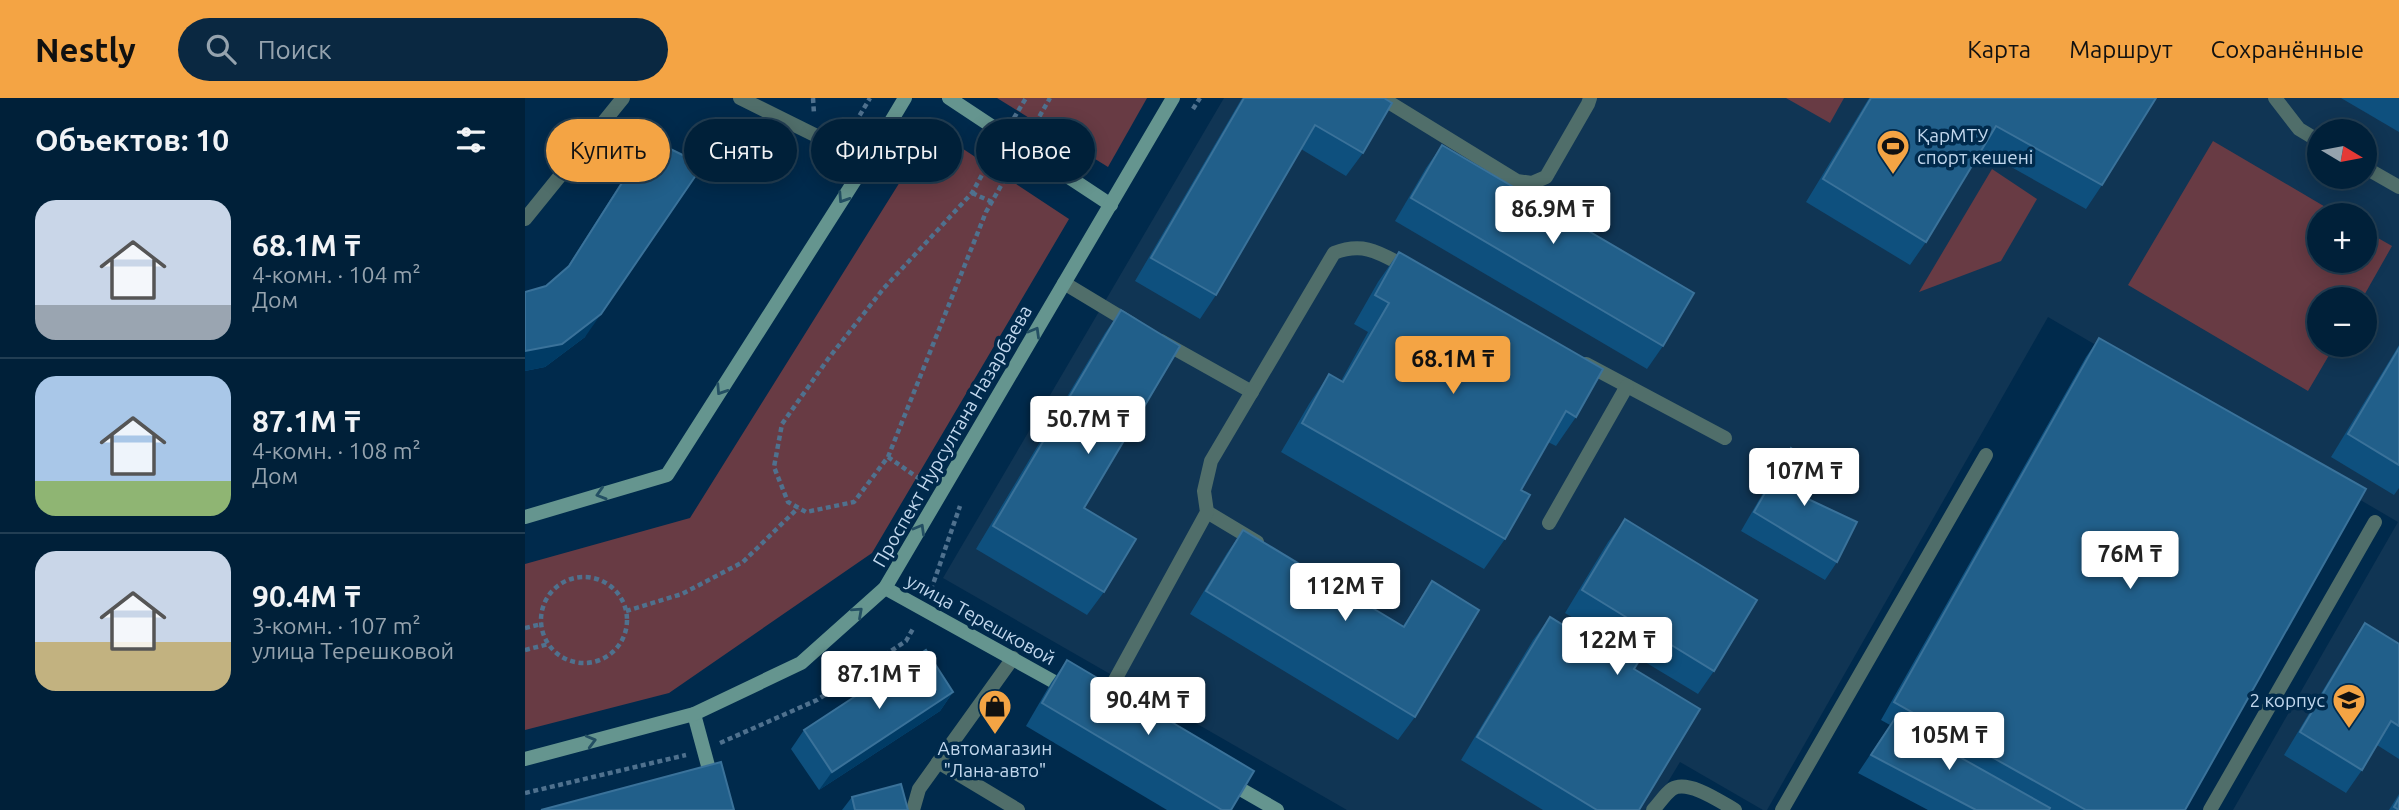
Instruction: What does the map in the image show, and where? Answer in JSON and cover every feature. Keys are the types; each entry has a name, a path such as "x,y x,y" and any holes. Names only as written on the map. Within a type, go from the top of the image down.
{"main road":[{"path":"892,119 905,98"},
{"path":"949,98 982,119"},
{"name":"Проспект Нурсултана Назарбаева","path":"525,759 694,714 801,663 885,588 1173,98"},
{"path":"525,517 667,475 854,182"},
{"path":"1078,182 1111,205"},
{"name":"улица Терешковой","path":"885,588 1094,705"},
{"path":"694,714 720,810"},
{"path":"1216,775 1260,806 1277,810"}],"street":[{"path":"525,219 623,98"},
{"path":"740,98 811,133"},
{"path":"1382,98 1517,181 1532,183 1546,177 1590,98"},
{"path":"2275,98 2299,129 2307,134"},
{"path":"2377,174 2399,187"},
{"path":"1094,705 1207,512 1204,491 1211,461 1334,253 1349,247 1370,248 1419,275"},
{"path":"1064,283 1252,392"},
{"path":"1579,360 1725,438"},
{"path":"1549,523 1627,386"},
{"path":"1782,810 1986,455"},
{"path":"1207,512 1267,548"},
{"path":"2210,810 2375,522"},
{"path":"913,810 919,789 1013,658"},
{"path":"938,762 1018,810"},
{"path":"1653,810 1673,788 1683,786 1705,793 1735,810"}],"path":[{"path":"858,119 870,98"},
{"path":"1013,119 1026,98"},
{"path":"1038,119 1050,98"},
{"path":"978,182 972,193 884,288 828,359 782,424 774,467 788,502 798,508 806,512 854,502 888,457 981,225 1003,182"},
{"path":"972,193 992,202"},
{"path":"626,611 682,594 743,562 798,508"},
{"path":"593,577 613,587 626,611 627,629 617,649 598,662 575,663 555,653 542,634 541,611 551,591 570,578 593,577"},
{"path":"525,628 542,624"},
{"path":"525,650 549,644"}],"shaded area":[{"path":"997,98 1147,98 1108,167 1095,159 1095,119 1031,119"},
{"path":"1224,98 2399,98 2399,810 2233,810 2398,522 2048,317 1767,810 1680,762 1651,810 1347,810 943,578"},
{"path":"1786,98 1844,98 1830,123"},
{"path":"2213,141 2319,203 2307,203 2307,273 2377,273 2369,287 2307,287 2307,357 2328,357 2308,391 2128,285"},
{"path":"962,148 976,157 976,182 1013,182 1069,219 872,553 669,693 525,730 525,564 690,518 900,182 962,182"},
{"path":"1992,169 2037,199 2001,261 1919,292"},
{"path":"2377,237 2392,246 2377,272"}],"building":[{"path":"1244,98 1384,98 1392,103 1363,153 1315,125 1216,295 1151,258"},
{"name":"ҚарМТУ спорт кешені","path":"1871,98 2156,98 2102,185 1996,126 1926,242 1823,179"},
{"path":"1442,145 1694,293 1663,346 1411,198"},
{"path":"670,149 684,156 684,182 691,182 601,314 562,344 525,351 525,292 546,286 569,266 623,182 670,182"},
{"path":"1399,252 1603,369 1576,417 1566,411 1521,490 1530,495 1505,539 1302,423 1329,374 1343,382 1389,303 1375,295"},
{"path":"1121,310 1180,346 1084,508 1136,539 1104,592 993,526"},
{"path":"2099,338 2366,489 2185,810 2086,810 1894,702"},
{"path":"2399,348 2399,465 2348,434"},
{"path":"1791,448 1824,471 1808,499 1857,522 1837,562 1754,512"},
{"path":"1625,519 1757,600 1714,671 1655,635 1634,669 1700,709 1639,810 1597,810 1477,737 1550,617 1613,656 1634,622 1582,590"},
{"path":"1243,530 1404,627 1432,581 1479,610 1415,717 1206,591"},
{"name":"2 корпус","path":"2365,623 2399,644 2399,726 2391,721 2362,770 2300,732"},
{"path":"926,650 953,692 832,772 804,730"},
{"path":"1067,660 1254,771 1231,810 1222,810 1042,703"},
{"path":"1894,720 2050,808 2049,810 1976,810 1871,755"},
{"path":"721,762 734,810 541,810"},
{"path":"901,784 908,810 855,810 852,797"}],"place":[{"name":"ҚарМТУ спорт кешені","path":"1893,176"},
{"name":"2 корпус","path":"2349,730"},
{"name":"Автомагазин \"Лана-авто\"","path":"995,736"}]}
